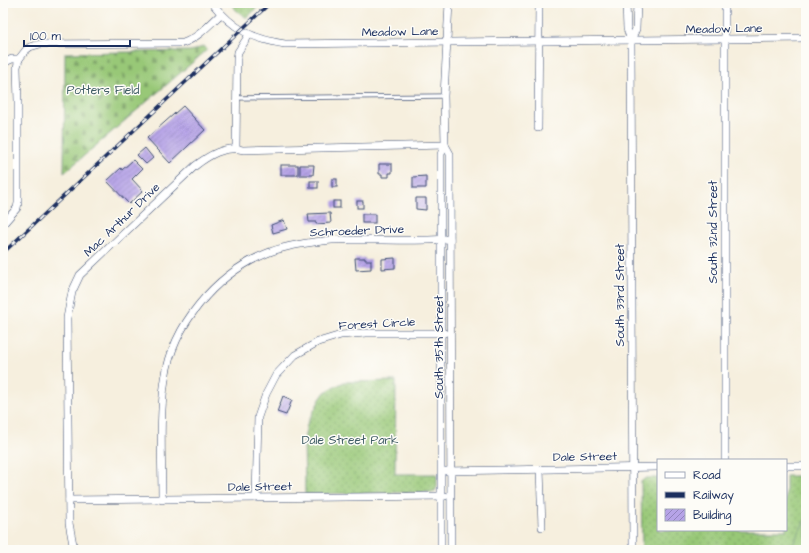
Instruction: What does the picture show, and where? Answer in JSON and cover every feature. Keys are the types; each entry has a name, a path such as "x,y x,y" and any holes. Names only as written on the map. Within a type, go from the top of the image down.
{"street":[{"name":"Meadow Lane","path":"212,3 228,21 249,35 267,41 285,44 806,38"},
{"name":"South 35th Street","path":"449,3 444,96 445,145 450,154 451,550"},
{"path":"538,128 539,3"},
{"path":"626,3 627,29 631,40"},
{"path":"631,40 636,29 637,3"},
{"name":"South 32nd Street","path":"725,3 725,459"},
{"path":"3,224 17,208 18,203 17,67 19,59 23,53 30,47 40,44 183,43 197,36 221,14"},
{"path":"236,148 237,59 238,52 249,35"},
{"name":"South 33rd Street","path":"631,40 633,550"},
{"path":"3,62 12,58 19,59"},
{"name":"South 35th Street","path":"441,550 440,154 445,145"},
{"name":"Mac Arthur Drive","path":"72,549 69,523 68,318 72,292 80,275 195,166 212,154 236,148 243,150 445,145"},
{"name":"Schroeder Drive","path":"162,500 162,402 165,377 173,350 184,326 201,302 219,283 242,266 264,254 288,246 325,240 450,239"},
{"name":"Forest Circle","path":"256,498 258,416 266,394 276,375 295,355 318,342 341,335 366,333 450,333"},
{"path":"787,466 806,466"},
{"name":"Dale Street","path":"440,471 657,467"},
{"path":"540,469 542,527"},
{"name":"Dale Street","path":"69,500 451,496"}],"lane":[{"path":"236,98 444,96"}],"green space":[{"path":"230,3 261,3 247,18 237,11"},
{"name":"Potters Field","path":"204,46 207,50 64,173 65,53 190,51"},
{"name":"Dale Street Park","path":"396,381 395,474 437,474 437,487 435,491 305,494 304,440 307,424 325,392 344,382"},
{"path":"787,476 806,476 806,550 642,550 641,482 644,479 657,478 657,531 787,531"},
{"path":"806,518 806,550 790,550"}],"building":[{"path":"183,106 205,130 170,163 147,138"},
{"path":"145,148 153,158 146,164 137,155"},
{"path":"133,160 142,169 132,179 143,191 129,204 107,181 121,168 122,170"},
{"path":"379,164 392,164 392,173 389,173 389,177 382,177 382,174 379,174"},
{"path":"281,165 298,165 298,175 281,175"},
{"path":"300,165 314,165 313,175 300,175"},
{"path":"426,176 426,188 413,188 413,177"},
{"path":"332,179 337,179 337,187 332,187"},
{"path":"310,181 318,181 318,188 310,188"},
{"path":"416,198 426,198 426,210 416,209"},
{"path":"333,201 340,201 340,208 333,208"},
{"path":"357,201 363,201 363,208 357,208"},
{"path":"330,213 331,223 316,224 316,222 309,222 308,214"},
{"path":"362,214 375,214 375,223 362,223"},
{"path":"284,220 287,229 273,233 271,225"},
{"path":"355,258 365,258 365,260 371,260 371,269 356,270"},
{"path":"395,258 395,268 382,269 382,259"},
{"path":"283,396 292,400 286,415 277,412"}],"railway":[{"path":"3,253 270,3"}]}
